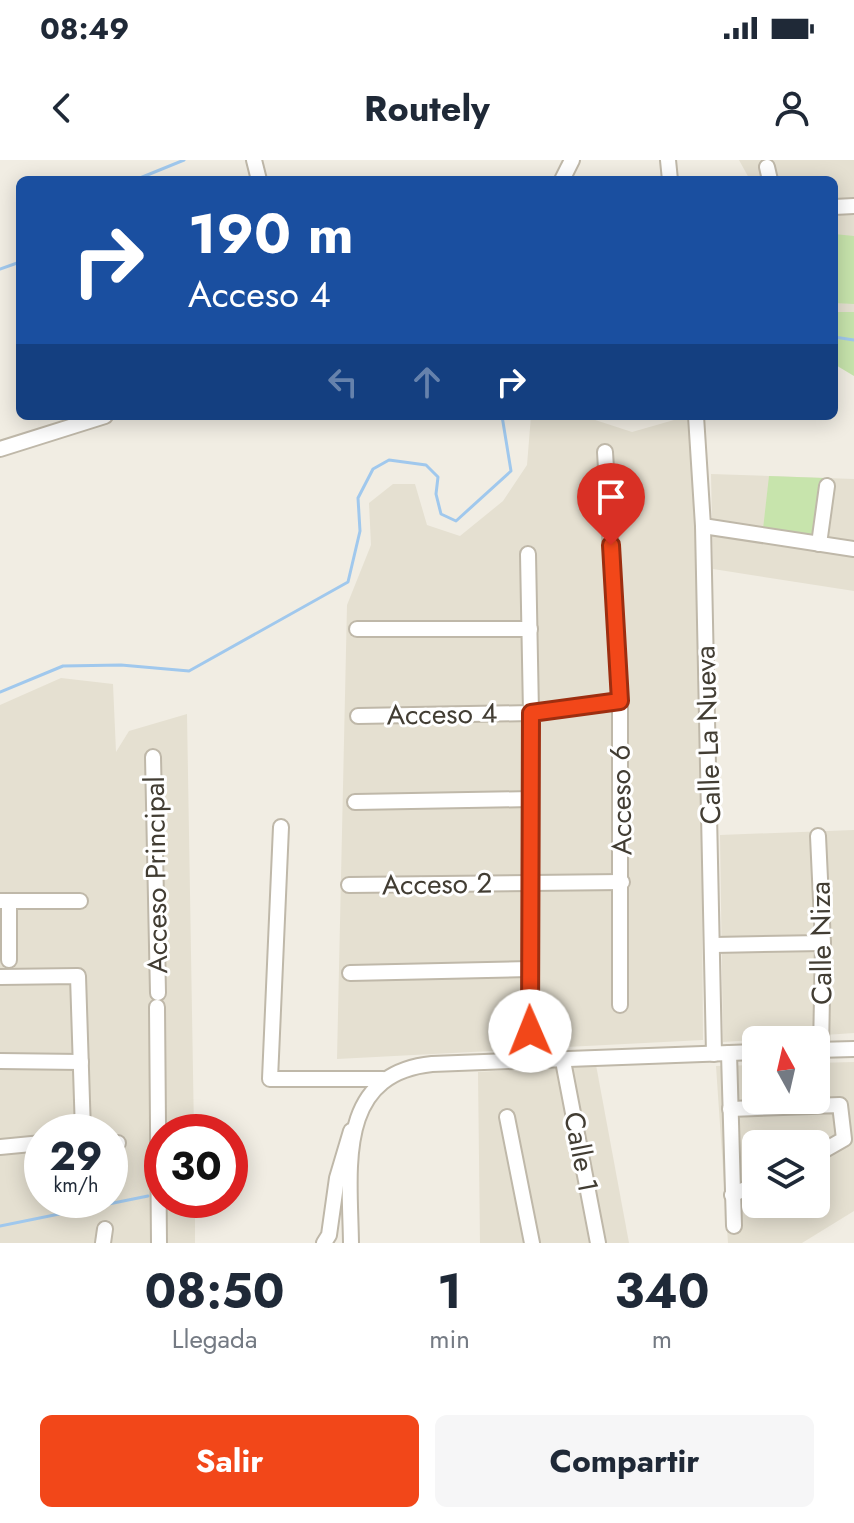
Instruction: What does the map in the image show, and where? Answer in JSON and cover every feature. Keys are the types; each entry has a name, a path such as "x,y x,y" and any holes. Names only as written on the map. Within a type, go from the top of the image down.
{"street":[{"path":"0,449 92,420"},
{"name":"Calle La Nueva","path":"696,421 703,526 714,945 722,1054 730,1109 734,1226"},
{"name":"Acceso 6","path":"605,452 620,701 620,1005"},
{"path":"819,544 827,486"},
{"path":"703,526 854,549"},
{"path":"528,554 530,1062"},
{"path":"357,629 530,629"},
{"name":"Acceso 4","path":"358,716 531,713 620,701"},
{"name":"Acceso Principal","path":"153,757 159,1243"},
{"path":"355,802 531,799"},
{"path":"281,827 270,1079 383,1079"},
{"name":"Calle Niza","path":"818,836 823,943 819,1026"},
{"name":"Acceso 2","path":"349,885 622,882"},
{"path":"9,960 5,901 80,901"},
{"path":"714,945 823,943"},
{"path":"350,973 529,969"},
{"path":"0,977 78,976 82,1114"},
{"path":"830,1050 854,1049"},
{"path":"324,1243 329,1235 343,1151 369,1092 383,1079 413,1066 742,1053"},
{"path":"0,1061 81,1062"},
{"name":"Calle 1","path":"563,1061 598,1243"},
{"path":"730,1109 840,1105 844,1139 830,1147"},
{"path":"351,1243 351,1175 359,1112"},
{"path":"507,1117 532,1243"},
{"path":"0,1147 24,1145"},
{"path":"732,1195 742,1190"}],"shaded area":[{"path":"739,160 854,160 854,312 838,312 838,176 748,176"},
{"path":"531,420 595,420 632,432 674,420 688,420 700,593 703,1040 337,1059 347,605 371,545 369,503 393,484 415,484 427,525 460,536 503,501 527,465"},
{"path":"711,474 854,479 854,591 713,569"},
{"path":"61,678 113,684 116,752 129,731 187,714 194,1114 144,1114 144,1218 195,1218 195,1243 0,1243 0,705"},
{"path":"854,830 854,1033 830,1035 830,1026 742,1026 742,1041 723,1042 720,835"},
{"path":"854,1062 854,1211 802,1243 728,1243 716,1066 742,1065 742,1114 830,1114 830,1063"},
{"path":"596,1065 629,1243 480,1243 478,1072"}],"green space":[{"path":"838,234 854,236 854,304 838,303"},
{"path":"838,312 854,312 854,376 838,366"},
{"path":"769,476 824,478 815,537 763,529"}],"waterway":[{"path":"145,176 184,160"},
{"path":"0,269 16,263"},
{"path":"838,338 854,340"},
{"path":"0,692 63,666 121,665 189,671 348,582 360,531 358,498 373,469 389,460 426,465 438,477 436,494 441,514 456,521 511,471 503,420"},
{"path":"0,1226 144,1197"}],"route":[{"path":"530,1031 531,713 620,701 611,545"}]}
